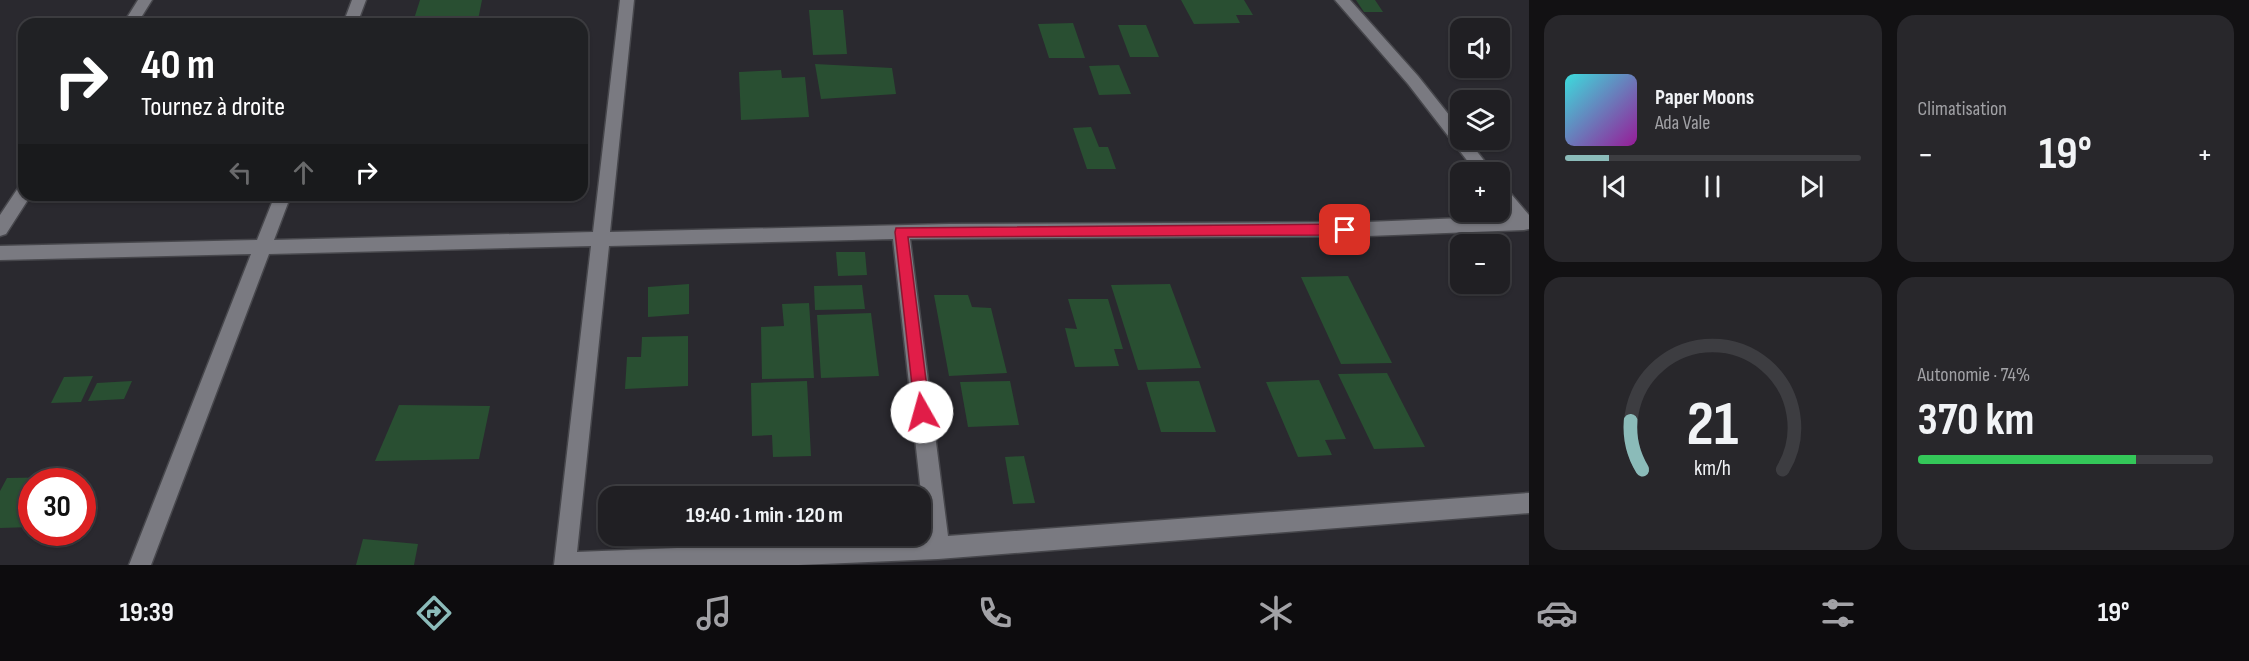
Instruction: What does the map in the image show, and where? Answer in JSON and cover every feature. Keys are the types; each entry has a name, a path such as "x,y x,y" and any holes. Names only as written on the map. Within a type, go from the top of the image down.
{"street":[{"path":"134,18 145,0"},
{"path":"352,18 359,0"},
{"path":"627,0 565,565 938,548 1529,503"},
{"path":"1342,0 1413,80 1477,162"},
{"path":"0,229 18,201"},
{"path":"140,565 281,201"},
{"path":"1510,204 1526,223"},
{"path":"0,253 901,232 1368,230 1526,223"},
{"path":"901,232 938,548"}],"building":[{"path":"420,0 482,0 478,18 414,18"},
{"path":"1181,0 1244,0 1253,15 1236,15 1240,23 1194,24"},
{"path":"1356,0 1375,0 1383,12 1364,12"},
{"path":"809,10 843,10 847,54 813,55"},
{"path":"1073,23 1085,58 1049,58 1038,24"},
{"path":"1118,25 1146,25 1159,57 1130,57"},
{"path":"815,64 892,68 896,94 821,99"},
{"path":"1119,65 1131,94 1099,95 1089,66"},
{"path":"781,70 782,78 805,77 809,117 741,120 739,72"},
{"path":"1091,127 1099,147 1108,147 1116,169 1087,169 1073,128"},
{"path":"836,252 865,252 867,275 838,276"},
{"path":"1348,276 1392,363 1341,364 1301,277"},
{"path":"689,284 689,314 648,317 648,287"},
{"path":"1170,284 1201,368 1138,370 1111,285"},
{"path":"862,285 865,309 815,310 814,286"},
{"path":"934,295 968,295 972,307 991,308 1007,373 949,376"},
{"path":"1068,299 1108,299 1123,349 1114,349 1119,366 1075,367 1065,328 1077,329"},
{"path":"809,303 814,378 762,379 761,327 784,326 782,304"},
{"path":"871,313 879,376 821,378 817,315"},
{"path":"688,336 688,386 625,389 627,357 641,357 642,337"},
{"path":"1387,373 1425,447 1374,449 1338,374"},
{"path":"93,376 81,402 51,403 64,377"},
{"path":"1319,380 1346,439 1325,440 1332,455 1298,457 1266,382"},
{"path":"132,381 124,399 88,401 97,383"},
{"path":"807,381 811,456 773,457 772,435 752,436 751,383"},
{"path":"1010,381 1019,425 968,427 960,382"},
{"path":"1199,381 1216,432 1161,432 1146,382"},
{"path":"399,405 490,406 479,459 375,461"},
{"path":"1024,456 1035,503 1013,504 1005,457"},
{"path":"7,478 18,478 18,527 0,528 0,491"},
{"path":"363,539 418,544 414,565 356,565"}],"route":[{"path":"922,412 901,232 1345,230"}]}
